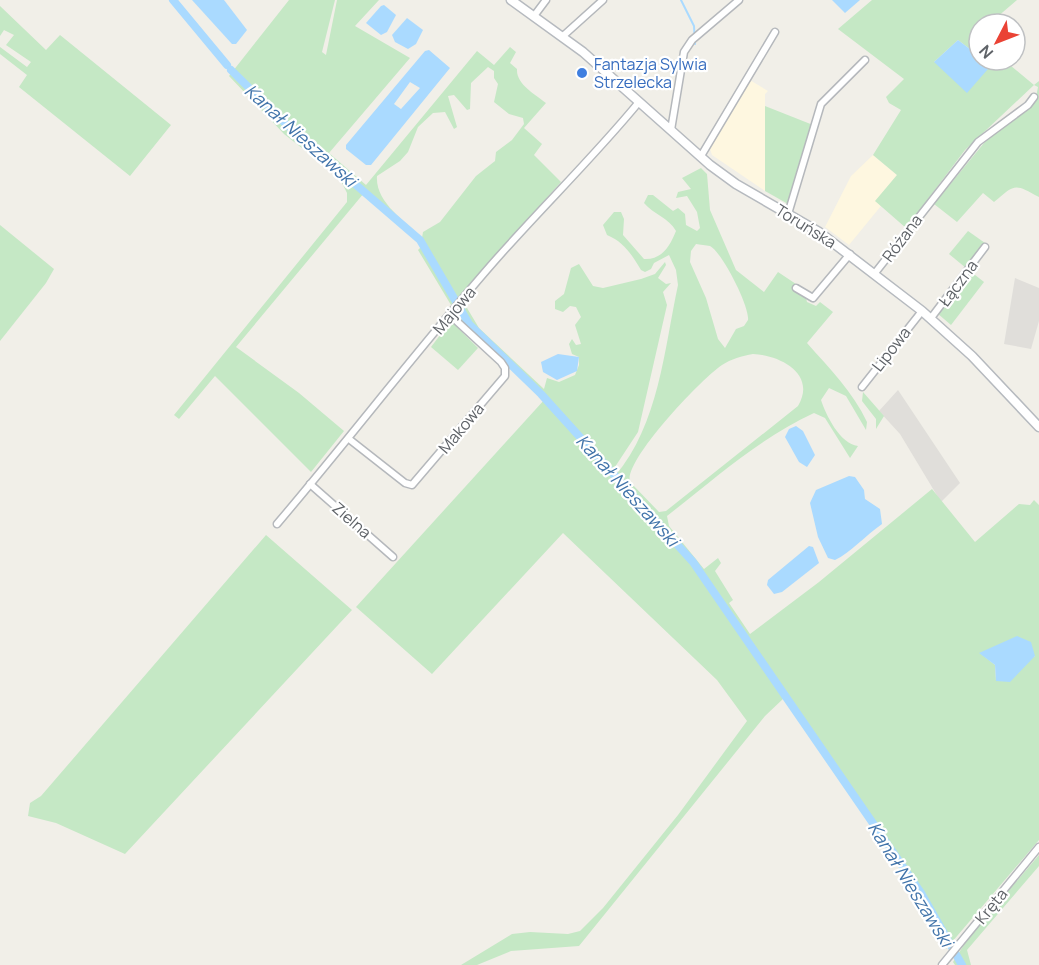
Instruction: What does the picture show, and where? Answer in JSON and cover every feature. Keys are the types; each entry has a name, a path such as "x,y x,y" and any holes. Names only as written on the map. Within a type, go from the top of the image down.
{"main road":[{"name":"Toruńska","path":"511,0 563,36 701,156 736,183 850,254 922,310 972,356 1039,427"}],"street":[{"path":"534,16 546,0"},
{"path":"563,36 603,0"},
{"path":"671,130 682,56 696,37 739,0"},
{"path":"701,156 775,32"},
{"path":"788,214 821,104 865,60"},
{"name":"Różana","path":"875,273 978,142 1028,105 1034,97"},
{"name":"Majowa","path":"277,524 511,242 605,142 639,102"},
{"name":"Łączna","path":"931,318 985,247"},
{"path":"796,288 813,298 850,254"},
{"name":"Lipowa","path":"862,387 922,310"},
{"name":"Makowa","path":"349,439 405,483 411,484 505,376 505,368 501,362 450,315"},
{"name":"Zielna","path":"310,484 393,556"},
{"name":"Kręta","path":"942,965 1039,847"}],"shaded area":[{"path":"748,79 768,91 765,94 765,191 712,155 710,149"},
{"path":"873,155 897,175 876,201 881,206 849,245 825,227 851,176"},
{"path":"1015,278 1039,288 1039,321 1031,349 1004,344"},
{"path":"898,390 960,483 941,502 900,434 879,411"}],"green space":[{"path":"289,0 335,0 322,52 326,55 337,0 379,0 355,26 410,58 329,153 366,185 477,51 494,65 510,47 516,52 510,63 517,69 520,79 527,88 546,103 524,128 542,144 534,155 561,182 451,305 418,250 422,246 364,193 236,347 299,393 344,431 311,472 215,376 179,419 174,415 347,202 347,193 339,177 284,134 229,76","holes":["488,67 494,71 494,78 498,84 494,102 509,114 523,118 524,124 512,140 496,152 495,161 476,176 440,222 423,232 422,238 386,203 381,194 377,176 400,161 408,152 418,127 433,113 445,112 454,129 457,127 448,96 454,95 467,110 470,109 471,83"]},
{"path":"872,0 1017,0 1003,12 967,12 967,47 958,40 934,62 967,63 967,72 1018,72 1034,85 965,150 906,228 875,201 897,175 873,155 901,110 889,103 886,97 904,79 838,29"},
{"path":"0,6 46,50 60,35 171,125 130,176 19,87 27,75 0,54 0,47 27,67 31,62 6,45 14,35 4,30 0,36"},
{"path":"1039,81 1039,197 1024,189 1015,188 994,202 983,193 957,222 934,204 984,143 1036,97 1038,87 1034,85"},
{"path":"765,106 813,125 788,204 765,191"},
{"path":"701,168 707,174 710,210 736,270 764,292 778,272 796,284 793,288 806,298 807,302 816,306 820,302 833,312 807,343 848,391 867,422 866,430 846,396 829,388 821,400 826,413 840,435 851,444 858,446 850,458 825,418 814,413 775,434 720,474 667,516 669,526 704,569 718,558 721,563 715,571 733,600 729,603 750,634 819,582 932,489 975,542 1019,504 1030,505 1034,500 1039,505 1039,840 946,949 916,890 784,698 765,716 579,946 511,951 477,965 461,965 512,934 530,932 568,934 580,931 603,908 678,815 747,721 717,680 563,533 432,674 356,607 545,399 457,317 455,310 464,303 479,328 544,389 547,378 559,382 575,375 579,365 579,357 572,354 569,344 572,339 576,345 581,344 575,325 581,317 576,307 570,306 563,312 555,309 555,301 564,294 571,268 579,264 593,286 603,288 655,274 665,262 666,265 658,278 666,284 671,283 663,292 667,305 638,432 611,473 615,476 630,456 651,410 664,360 678,285 676,270 669,255 654,263 651,269 645,272 641,270 623,245 607,235 603,225 614,212 621,212 624,219 623,235 644,259 660,255 668,247 676,231 644,203 648,195 653,195 673,211 678,208 685,214 686,225 697,231 700,228 697,212 687,196 676,198 678,192 691,189 682,178","holes":["696,244 710,246 715,250 728,269 745,304 748,320 744,326 736,329 725,348 718,339 706,298 690,262 691,251","753,354 763,355 784,362 793,368 803,385 803,395 798,406 666,511 659,512 630,482 631,471 666,420 712,373 737,358","980,653 1035,656 996,681 995,665"]},
{"path":"0,225 54,269 46,283 0,341"},
{"path":"968,231 985,243 966,268 949,254"},
{"path":"970,271 984,282 951,325 937,313"},
{"path":"454,324 478,348 458,370 431,347 447,326"},
{"path":"863,392 884,416 876,429 876,419 862,401"},
{"path":"266,535 352,610 125,854 56,823 28,816 30,803 41,796"},
{"path":"1039,855 1039,866 967,950 971,965 955,965 953,962 969,937"}],"water":[{"path":"192,0 224,0 247,30 236,44 232,44"},
{"path":"832,0 860,0 845,13"},
{"path":"384,5 396,15 387,32 381,35 366,23"},
{"path":"407,18 423,30 416,44 408,49 395,42 392,35"},
{"path":"958,40 967,47 967,72 985,72 967,93 934,62"},
{"path":"429,50 450,68 371,165 366,165 346,149 346,145 425,51","holes":["410,82 420,88 401,109 394,104"]},
{"path":"558,354 579,357 577,371 557,380 543,372 541,362"},
{"path":"796,426 803,431 815,455 807,467 799,462 785,437 789,429"},
{"path":"849,476 855,477 864,490 865,499 880,509 882,524 835,560 828,558 818,537 810,503 816,490"},
{"path":"809,546 813,547 819,563 782,592 774,594 767,585 768,580"},
{"path":"1017,636 1031,642 1035,656 1010,682 996,681 995,665 979,653"}],"waterway":[{"name":"Kanał Nieszawski","path":"173,0 227,65"},
{"path":"681,0 694,26 695,44"},
{"name":"Kanał Nieszawski","path":"231,70 290,128 420,240 469,324 541,394 693,562 921,893 962,965"}],"place":[{"name":"Fantazja Sylwia Strzelecka","path":"582,73"}]}
